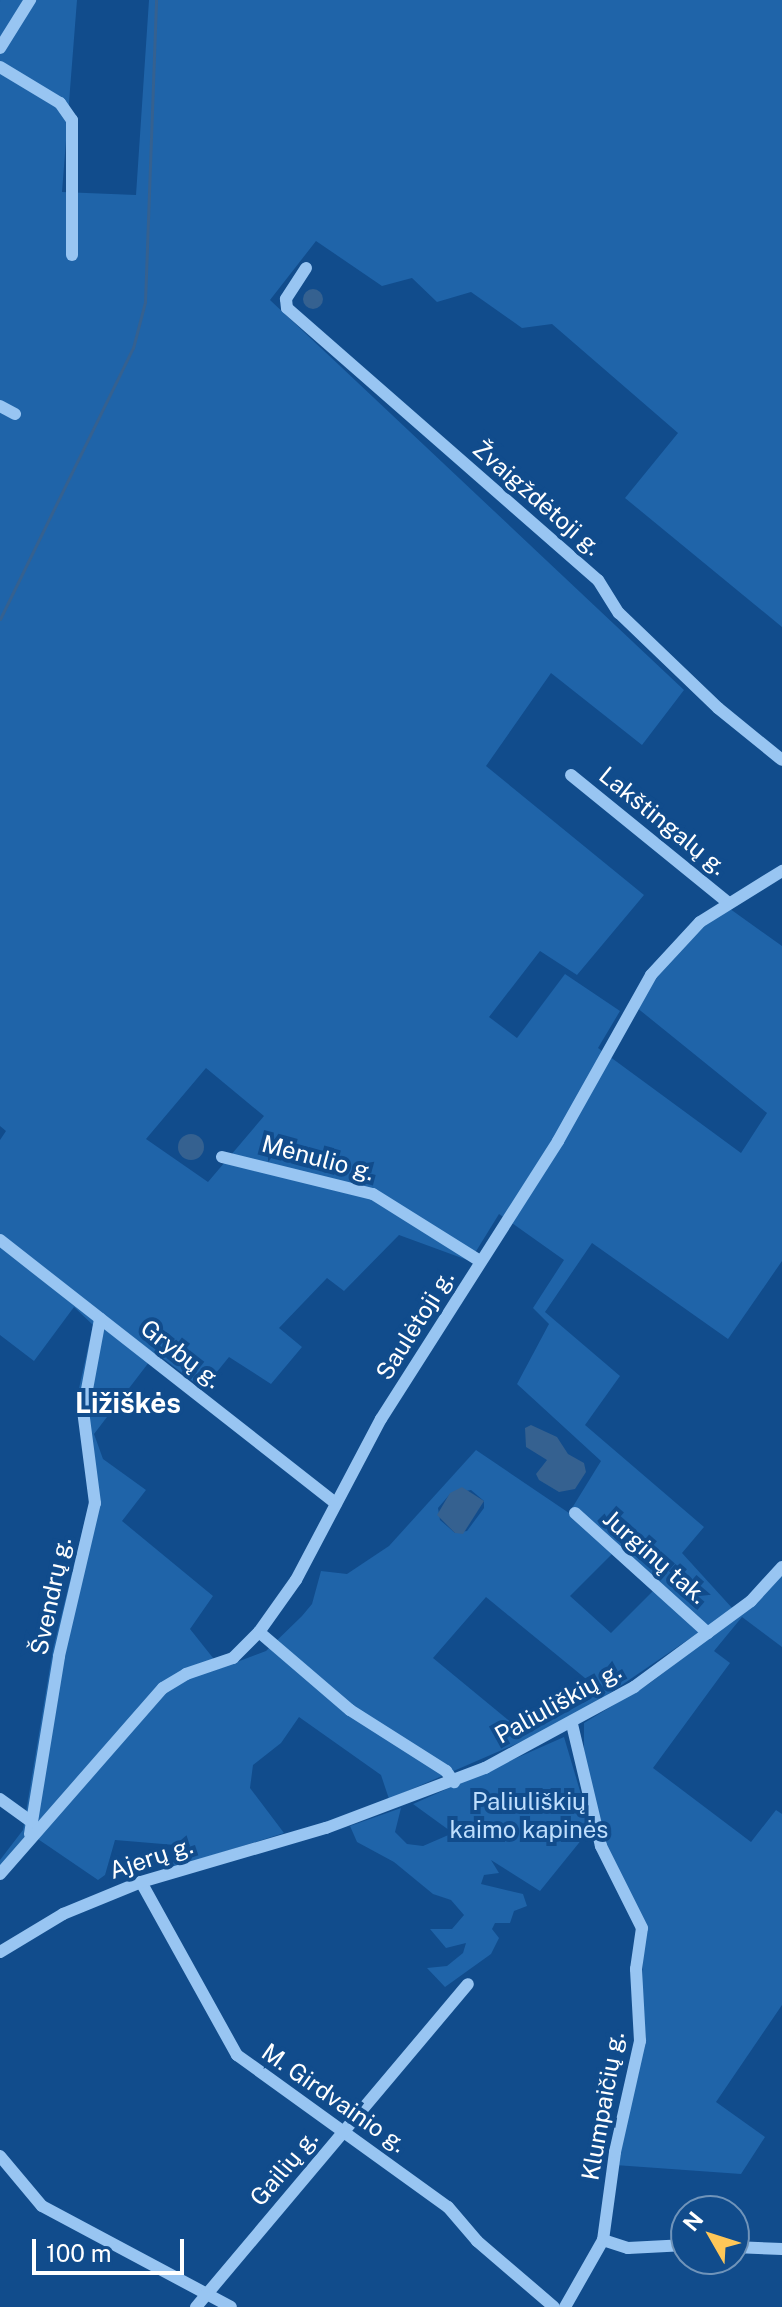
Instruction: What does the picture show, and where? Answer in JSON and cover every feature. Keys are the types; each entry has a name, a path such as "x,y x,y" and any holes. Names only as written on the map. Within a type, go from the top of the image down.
{"street":[{"path":"0,48 30,0"},
{"path":"0,67 60,103 72,120 72,255"},
{"name":"Žvaigždėtoji g.","path":"306,268 286,299 287,308 598,580 619,613 718,708 782,760"},
{"path":"0,406 15,414"},
{"name":"Lakštingalų g.","path":"571,775 727,902"},
{"name":"Saulėtoji g.","path":"31,1828 163,1688 186,1674 233,1658 259,1632 296,1580 336,1503 480,1261 558,1141 651,975 682,939 727,902 782,871"},
{"name":"Mėnulio g.","path":"222,1157 373,1194 480,1261"},
{"name":"Grybų g.","path":"0,1240 336,1503"},
{"name":"Švendrų g.","path":"0,1874 31,1828 59,1656 95,1503 83,1411 100,1319"},
{"name":"Jurginų tak.","path":"575,1513 708,1633"},
{"name":"Paliuliškių g.","path":"326,1828 454,1782 572,1724 751,1601 782,1567"},
{"path":"259,1632 350,1710 446,1771 454,1782"},
{"name":"Klumpaičių g.","path":"565,2307 603,2240 613,2162 640,2041 636,1969 642,1928 601,1846 572,1724"},
{"path":"0,1799 31,1828"},
{"name":"Ajerų g.","path":"0,1952 63,1914 141,1882 326,1828"},
{"name":"M. Girdvainio g.","path":"141,1882 237,2055 448,2207 477,2241 554,2307"},
{"name":"Gailių g.","path":"196,2307 468,1984"},
{"path":"0,2156 42,2206 231,2307"},
{"path":"603,2240 628,2248 670,2246"},
{"path":"750,2248 782,2249"}],"green space":[{"path":"0,0 77,0 62,192 136,195 149,0 782,0 782,627 625,498 678,433 552,324 522,328 471,292 437,302 412,278 382,286 316,241 270,300 684,690 642,745 551,673 486,766 644,895 577,975 540,951 489,1017 517,1038 565,974 620,1011 598,1048 741,1153 767,1113 636,1007 672,956 726,906 782,946 782,1261 728,1339 592,1243 545,1312 620,1376 585,1425 704,1527 682,1553 733,1609 569,1721 389,1799 381,1775 299,1717 281,1743 253,1765 250,1788 284,1833 172,1868 175,1845 115,1840 105,1875 98,1880 32,1835 0,1878 0,1860 23,1830 53,1649 91,1496 78,1393 93,1325 74,1307 34,1361 0,1335 0,1140 6,1131 0,1126","holes":["206,1068 264,1116 208,1182 146,1139","499,1214 564,1260 533,1308 549,1324 517,1384 601,1461 569,1513 476,1450 389,1546 347,1574 321,1571 312,1604 266,1651 221,1668 190,1629 213,1596 122,1521 146,1490 103,1459 94,1434 156,1353 203,1389 229,1357 271,1384 302,1347 279,1328 327,1278 344,1291 399,1235 470,1261","471,1490 484,1501 484,1508 467,1531 455,1533 440,1520 438,1508 450,1494","612,1554 653,1591 611,1633 570,1596","486,1597 591,1683 525,1734 433,1658"]},
{"path":"782,1574 782,1647 742,1617 714,1651 730,1663 653,1768 751,1842 776,1810 782,1814 782,2005 716,2102 765,2137 741,2174 615,2165 639,2072 644,1923 606,1846 584,1761 584,1723 650,1683 756,1602"},
{"name":"Paliuliškių kaimo kapinės","path":"564,1737 591,1828 540,1891 491,1860 499,1873 484,1875 481,1884 523,1894 527,1906 514,1911 510,1923 495,1923 492,1929 499,1938 491,1954 445,1987 427,1968 447,1966 463,1953 466,1943 446,1948 430,1929 452,1929 464,1915 451,1900 433,1894 394,1862 357,1842 350,1826 401,1808 395,1832 407,1844 423,1846 453,1833 413,1804"}],"shaded area":[{"path":"313,289 320,292 323,299 320,306 313,309 306,306 303,299 306,292"},
{"path":"191,1134 200,1138 204,1147 200,1156 191,1160 182,1156 178,1147 182,1138"},
{"path":"531,1425 557,1437 568,1454 584,1463 586,1472 575,1489 559,1492 539,1480 536,1474 547,1460 526,1447 525,1428"},
{"path":"462,1487 484,1501 463,1534 455,1533 437,1515 450,1493"}],"waterway":[{"path":"0,619 133,348 145,302 156,0"}],"district":[{"name":"Ližiškės","path":"128,1403"}]}
